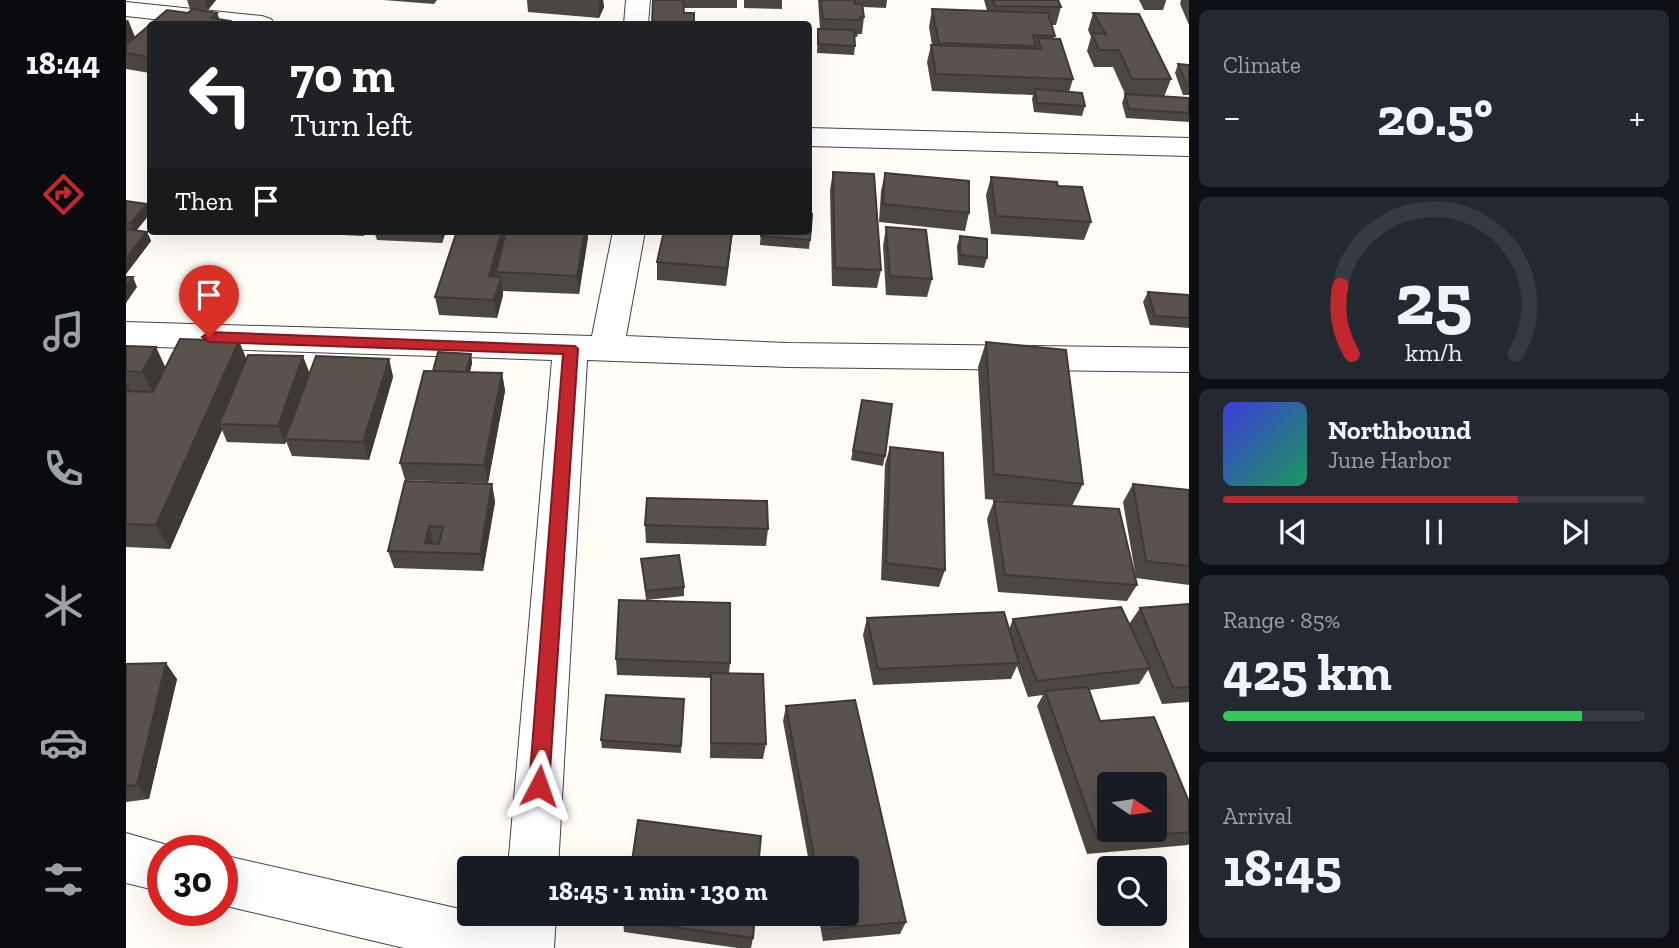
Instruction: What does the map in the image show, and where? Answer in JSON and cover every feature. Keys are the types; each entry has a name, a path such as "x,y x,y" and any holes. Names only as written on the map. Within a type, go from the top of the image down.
{"street":[{"path":"636,21 638,0"},
{"path":"126,9 235,21"},
{"path":"812,137 1189,147"},
{"path":"534,856 589,348 628,235"},
{"path":"126,334 788,355 1189,360"},
{"path":"126,858 147,863"},
{"path":"238,884 516,948"},
{"path":"528,948 529,926"}],"building":[{"path":"653,0 683,0 684,13 694,13 694,21 652,21"},
{"path":"821,0 855,0 855,4 862,4 864,17 860,17 860,20 823,19"},
{"path":"993,0 1058,0 1061,7 995,6"},
{"path":"192,9 217,13 211,18 230,21 154,21 167,10 188,13"},
{"path":"932,9 1048,13 1055,36 1033,35 1036,46 939,43"},
{"path":"1093,13 1139,14 1171,79 1132,79 1119,50 1099,50 1092,33 1106,34"},
{"path":"147,28 147,57 126,53 126,45"},
{"path":"818,29 854,30 855,46 818,44"},
{"path":"1038,38 1060,39 1073,79 936,74 931,45 1041,49"},
{"path":"1178,64 1189,65 1189,86 1187,86"},
{"path":"1035,89 1082,93 1085,106 1037,103"},
{"path":"1125,94 1189,98 1189,113 1129,109"},
{"path":"833,172 874,174 881,270 835,268"},
{"path":"885,173 969,181 969,213 883,204"},
{"path":"991,177 1057,182 1058,186 1082,187 1091,222 996,216"},
{"path":"126,201 147,204 131,223 126,222"},
{"path":"886,227 926,230 932,279 890,276"},
{"path":"126,229 147,232 126,258"},
{"path":"456,235 501,235 489,276 501,277 494,300 435,297"},
{"path":"505,235 584,235 577,276 496,272"},
{"path":"663,235 731,235 727,268 657,262"},
{"path":"761,235 810,235 810,240"},
{"path":"960,236 987,239 987,258 960,255"},
{"path":"126,277 133,277 126,287"},
{"path":"1148,292 1189,295 1189,318 1155,316"},
{"path":"180,339 239,341 156,525 126,524 126,391 153,392"},
{"path":"986,342 1066,350 1083,484 994,474"},
{"path":"126,346 156,347 142,372 126,371"},
{"path":"438,352 471,354 466,372 433,371"},
{"path":"248,355 303,356 278,426 219,424"},
{"path":"316,356 389,359 363,442 285,439"},
{"path":"424,371 502,373 484,465 400,463"},
{"path":"862,400 892,404 885,456 853,451"},
{"path":"890,447 943,453 945,570 886,563"},
{"path":"405,481 492,484 480,554 388,551","holes":["429,526 443,527 439,544 425,543"]},
{"path":"1133,484 1189,490 1189,566 1146,561"},
{"path":"647,498 767,501 768,529 645,525"},
{"path":"994,501 1119,509 1137,585 1005,575"},
{"path":"679,555 684,587 646,591 641,559"},
{"path":"619,600 730,603 730,663 616,659"},
{"path":"1189,604 1189,687 1173,688 1140,608"},
{"path":"1121,607 1150,668 1037,681 1013,619"},
{"path":"1004,612 1019,663 878,669 867,618"},
{"path":"166,663 137,785 126,786 126,664"},
{"path":"711,673 763,674 766,744 711,743"},
{"path":"1088,687 1100,721 1154,717 1189,802 1189,832 1167,834 1167,772 1097,772 1097,837 1045,691"},
{"path":"606,695 684,699 681,746 601,740"},
{"path":"855,700 906,922 827,929 826,926 859,926 859,856 814,856 786,706"},
{"path":"638,820 761,836 759,856 633,856"},
{"path":"666,926 754,926 753,938"}],"route":[{"path":"209,337 570,349 539,786"}]}
